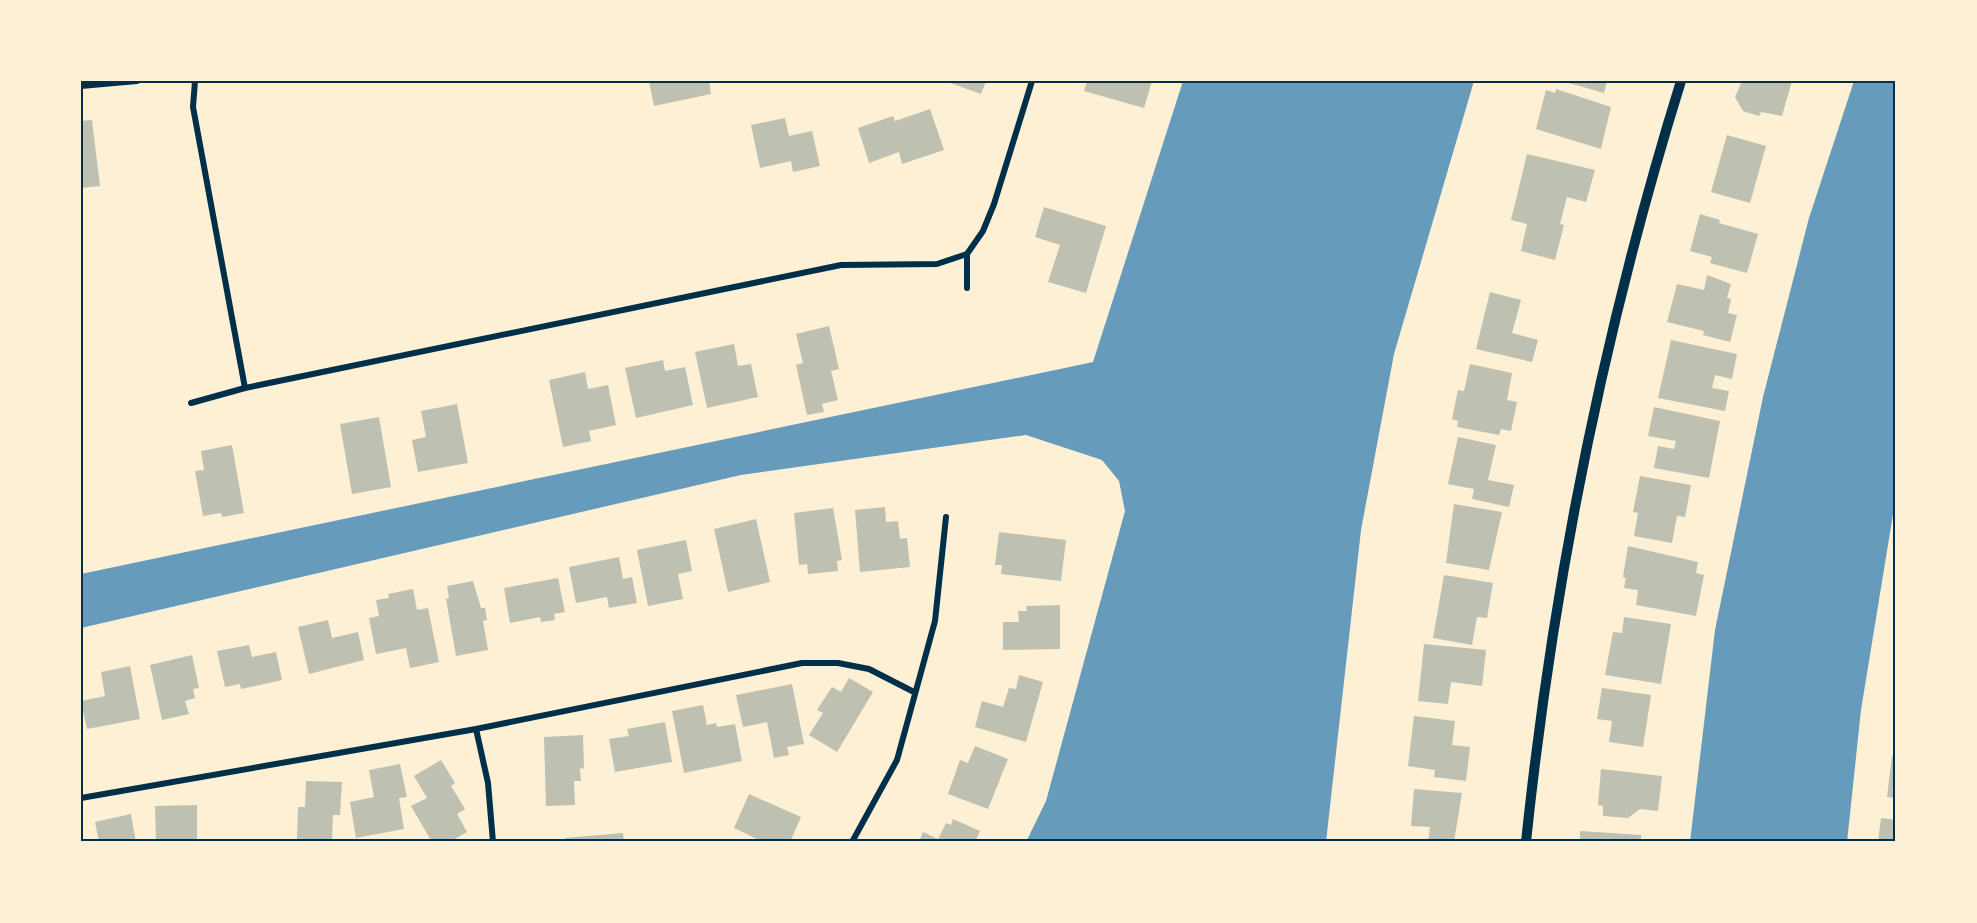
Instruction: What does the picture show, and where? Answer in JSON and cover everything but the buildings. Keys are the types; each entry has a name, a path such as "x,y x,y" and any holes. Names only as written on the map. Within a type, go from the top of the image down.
{"street":[{"path":"81,86 136,81"},
{"path":"194,81 193,107 244,388"},
{"path":"967,288 967,254 982,231 994,204 1032,81"},
{"path":"1526,842 1554,621 1586,447 1627,268 1681,81"},
{"path":"191,402 244,388 841,266 937,264 967,254"},
{"path":"852,842 897,760 935,621 946,517"},
{"path":"81,798 476,729 802,663 838,663 869,669 914,692"},
{"path":"476,729 488,783 494,842"}],"water":[{"path":"1183,81 1474,81 1394,354 1361,530 1326,842 1026,842 1046,801 1125,511 1119,481 1102,460 1026,435 741,475 81,628 81,574 1093,362"},
{"path":"1854,81 1896,81 1896,496 1861,710 1847,842 1690,842 1715,630 1763,397 1809,218"}]}
